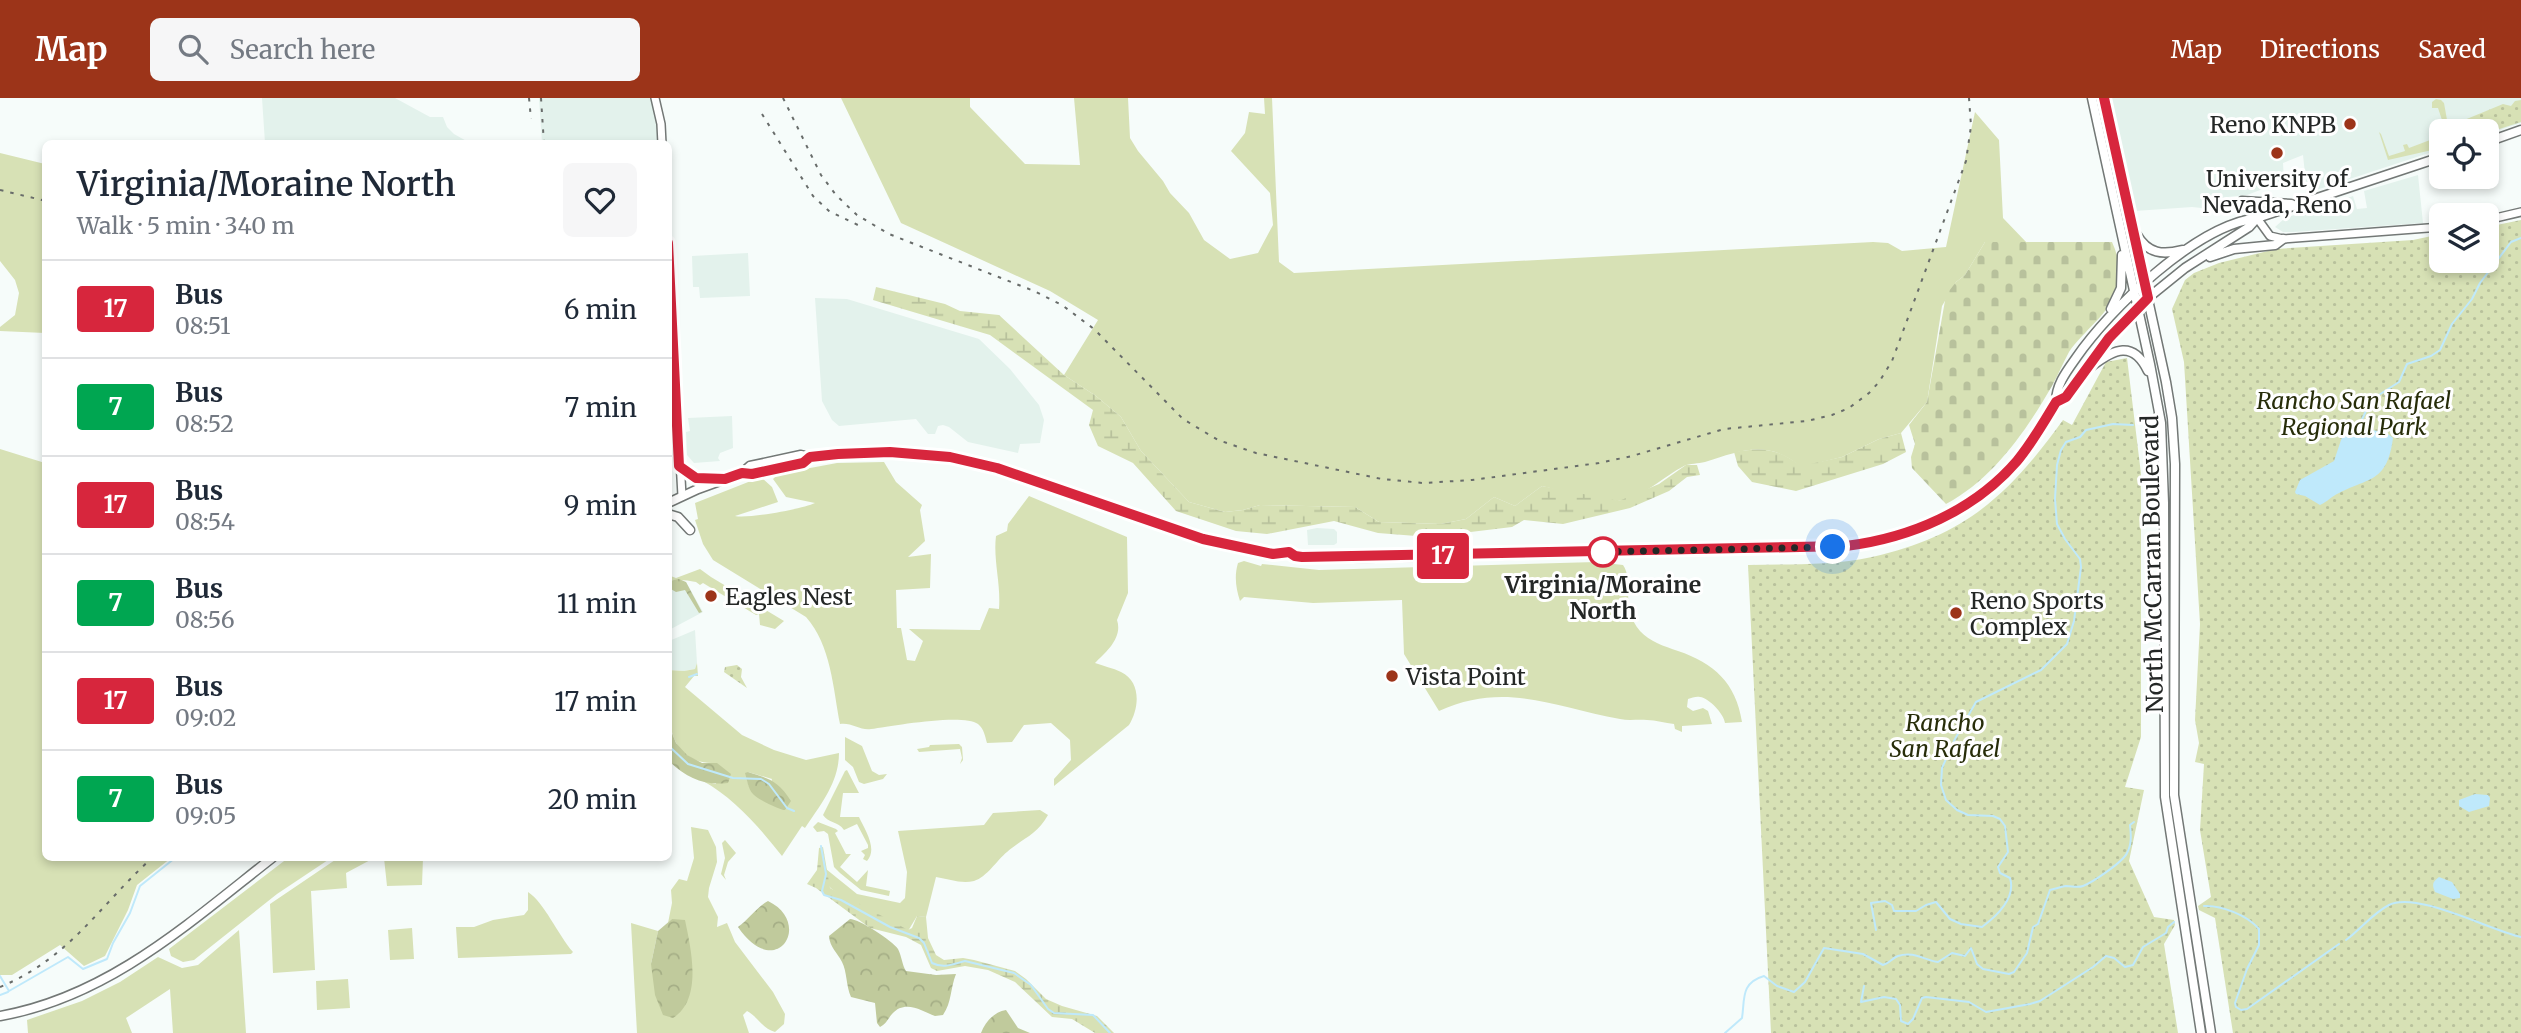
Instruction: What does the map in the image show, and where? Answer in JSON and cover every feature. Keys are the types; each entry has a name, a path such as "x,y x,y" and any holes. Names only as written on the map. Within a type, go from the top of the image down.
{"main road":[{"path":"655,98 661,140"},
{"name":"North McCarran Boulevard","path":"2092,98 2157,395 2163,459 2168,714"},
{"name":"North McCarran Boulevard","path":"2104,98 2131,223 2141,247 2144,282 2169,396 2175,443 2165,797 2193,953 2211,1033"},
{"path":"2499,138 2521,130"},
{"path":"672,501 742,473 752,474 803,463 810,457 856,452 890,452 965,460 1018,474 1203,539 1279,555 1289,552 1295,556 1366,557 1814,548 1868,543 1921,527 1951,513 1984,492 2017,461 2056,402 2057,387 2102,324 2144,282 2192,247 2246,219 2257,218 2429,160"},
{"path":"2242,201 2294,205"},
{"path":"2499,217 2521,212"},
{"path":"2257,218 2270,236 2283,239 2429,229"},
{"path":"2056,402 2066,397 2109,338 2138,306 2197,261 2249,227 2257,218"},
{"path":"2197,261 2234,249 2275,245 2283,239"},
{"path":"2141,247 2166,254 2192,247"},
{"path":"2102,324 2121,288 2123,248"},
{"path":"672,325 682,496"},
{"path":"2084,372 2108,353 2127,350 2143,361 2157,395"},
{"path":"679,466 696,478 725,479"},
{"path":"672,515 690,530"},
{"path":"0,1016 67,996 129,966 268,861"},
{"name":"North McCarran Boulevard","path":"2193,953 2201,1033"}],"shaded area":[{"path":"262,98 395,98 430,117 443,117 447,127 465,140 265,140"},
{"path":"539,98 655,98 662,140 542,140"},
{"name":"University of Nevada, Reno","path":"2111,98 2521,98 2521,123 2499,130 2499,119 2429,119 2429,153 2307,193 2303,155 2283,163 2284,181 2247,195 2228,197 2211,209 2192,207 2135,211"},
{"path":"2418,175 2423,223 2293,232 2283,232 2275,227 2285,218 2353,196 2357,209 2367,208 2364,191"},
{"path":"748,253 750,296 700,298 699,287 693,287 692,256"},
{"path":"815,298 847,299 979,339 1010,369 1039,405 1044,420 1040,443 1020,444 1018,453 968,442 943,425 938,426 935,434 928,434 916,419 839,426 832,420 822,401"},
{"path":"732,416 733,448 720,453 720,461 694,463 687,455 686,432 690,431 688,418"},
{"path":"1334,529 1337,532 1337,543 1308,545 1307,530"},
{"path":"686,582 703,612 672,628 672,590"},
{"path":"695,630 695,669 672,670 672,640"}],"green space":[{"path":"841,98 970,98 970,107 1025,164 1080,165 1074,98 1128,98 1130,138 1138,151 1189,213 1204,240 1230,259 1258,253 1273,225 1270,193 1231,151 1245,133 1249,112 1265,114 1264,98 1272,98 1279,262 1294,273 1873,242 1888,243 1902,251 1946,247 1975,112 1999,140 2003,218 2027,243 1985,242 1942,306 1927,402 1901,433 1879,439 1842,457 1801,467 1778,453 1766,450 1743,451 1684,466 1625,500 1599,500 1542,486 1515,506 1494,497 1466,519 1441,524 1379,522 1355,507 1260,505 1225,512 1189,502 1141,451 1121,417 1064,375 1098,320 1050,291 901,223"},
{"path":"2436,99 2444,103 2447,119 2442,119 2438,108 2432,108 2432,102"},
{"path":"2521,100 2521,122 2499,129 2499,119 2467,119 2503,104 2511,106 2515,101"},
{"path":"2379,132 2389,156 2405,151 2403,145 2407,144 2409,148 2429,140 2429,151 2388,160"},
{"path":"0,153 42,163 42,333 0,331 0,327 15,315 19,293 15,280 0,261"},
{"name":"Rancho San Rafael Regional Park","path":"2521,220 2521,1033 2233,1033 2215,918 2199,910 2198,906 2211,897 2200,830 2204,764 2195,762 2199,743 2195,720 2200,624 2184,362 2172,309 2185,280 2194,273 2219,263 2276,249 2413,240 2429,237 2429,273 2499,273 2499,225"},
{"path":"1985,242 2112,242 2119,265 2119,276 2109,306 2069,352 2052,386 2019,437 1979,481 1946,504 1912,468 1911,457 1915,444 1909,425 1927,402 1946,295 1965,275"},
{"path":"876,287 945,304 960,311 999,315 1064,375 1121,417 1141,451 1189,502 1225,512 1260,505 1355,507 1379,522 1441,524 1466,519 1494,497 1515,506 1542,486 1619,501 1659,484 1686,465 1697,465 1700,475 1687,477 1669,491 1630,508 1563,524 1524,520 1512,527 1429,537 1378,533 1334,521 1267,534 1236,531 1176,511 1133,463 1098,446 1089,425 1093,410 990,335 873,300"},
{"name":"Rancho San Rafael","path":"2127,358 2141,474 2141,737 2125,787 2144,790 2129,861 2154,917 2174,920 2175,925 2164,944 2178,1033 1771,1033 1748,565 1857,560 1905,548 1959,524 2003,491 2043,447 2063,420 2072,425 2106,362"},
{"path":"1901,433 1906,452 1883,464 1796,491 1752,482 1738,466 1734,452 1769,450 1801,466 1842,457 1879,439"},
{"path":"0,449 42,462 42,861 167,861 137,885 105,956 84,966 60,945 12,975 0,975"},
{"path":"884,462 896,482 922,505 920,510 925,541 908,557 931,554 930,588 896,590 897,628 901,628 907,660 915,661 923,641 909,629 980,630 989,608 999,609 996,536 1007,531 1008,524 1029,496 1127,537 1128,593 1117,620 1118,633 1095,663 1128,676 1133,682 1137,696 1135,711 1129,725 1054,786 1054,779 1071,760 1070,740 1051,723 1024,725 1012,742 987,743 980,726 970,721 927,721 867,729 840,724 826,654 821,640 806,617 713,560 703,544 695,520 698,519 695,503 761,477 772,487 778,502 735,516 787,511 815,503 786,497 773,479 778,474 837,463"},
{"path":"1244,561 1261,566 1319,570 1596,562 1623,565 1626,571 1630,613 1640,631 1653,641 1702,662 1721,676 1735,696 1742,722 1725,723 1716,707 1708,700 1698,697 1688,699 1687,707 1693,711 1703,708 1708,711 1712,724 1682,726 1682,732 1675,729 1674,724 1650,720 1623,720 1551,703 1508,697 1463,702 1439,711 1404,654 1402,600 1313,603 1244,597 1240,601 1236,573 1238,563"},
{"path":"700,569 784,621 775,629 760,625 759,614 756,615 703,583 700,585 685,580 672,581 672,576 676,578"},
{"path":"679,579 686,582 702,612 699,613 685,590 676,592 672,590 672,580"},
{"path":"697,663 698,676 694,676 685,687 742,735 774,750 806,760 839,753 836,774 828,792 805,828 802,826 782,856 756,824 736,805 703,781 716,784 717,763 699,761 686,754 677,744 672,732 672,670 695,669","holes":["748,772 772,779 766,801 751,790"]},
{"path":"737,665 742,669 741,677 747,688 724,672 725,667"},
{"path":"672,733 676,743 687,755 702,763 717,763 731,774 728,783 712,783 697,780 672,764"},
{"path":"845,737 862,746 872,771 879,775 887,774 883,779 864,784 859,782 853,767 845,760"},
{"path":"959,744 962,747 963,760 960,764 960,749 919,752 917,749 930,745"},
{"path":"847,770 859,793 843,793 840,817 859,817 871,845 867,861 863,859 865,855 861,851 868,848 868,845 857,824 844,830 823,815"},
{"path":"745,773 768,779 782,789 791,801 785,810 753,794"},
{"path":"1040,810 1048,815 1039,827 979,879 964,882 936,877 926,917 917,916 908,931 842,896 828,884 826,869 857,894 900,903 905,898 907,872 898,831 984,825 993,813"},
{"path":"818,822 836,829 838,831 835,833 846,854 851,854 840,867 857,882 868,870 866,886 890,891 889,896 861,890 834,867 828,834 824,831 817,832 813,827"},
{"path":"691,827 708,830 716,847 717,862 708,897 718,917 717,927 727,923 735,942 773,992 785,1014 784,1024 775,1032 747,1011 743,1015 749,1033 637,1033 631,923 658,931 651,964 672,919 668,923 672,903 671,890 679,879 687,881 694,858"},
{"path":"725,840 736,853 728,862 724,875 726,880 721,874 725,858 722,843"},
{"path":"823,847 830,888 908,930 912,928 917,916 926,917 928,938 936,955 944,960 963,958 1015,971 1046,999 1097,1016 1114,1033 1095,1033 1072,1019 1052,1017 1015,982 988,970 965,966 937,971 931,968 921,945 906,937 870,928 807,884 817,870 819,848"},
{"path":"284,861 326,861 277,894 194,960 183,962 171,956 169,949"},
{"path":"334,861 368,861 346,873 347,888 311,891 315,970 273,973 270,904"},
{"path":"384,861 423,861 422,885 387,886"},
{"path":"528,892 545,911 573,952 571,954 458,958 456,927 474,927 493,920 524,915 528,910"},
{"path":"768,901 781,911 788,922 789,934 784,943 776,949 765,950 752,943 738,927"},
{"path":"672,919 685,920 692,959 692,986 688,999 682,1010 673,1018 663,1015 655,995 651,964 658,931"},
{"path":"850,919 868,926 895,945 906,971 936,975 956,974 943,1015 935,1016 914,1007 902,1007 880,1027 877,1023 875,1003 851,997 844,966 830,940 829,936"},
{"path":"412,928 414,959 390,960 388,930"},
{"path":"239,930 246,1033 173,1033 170,989 126,1018 132,1033 28,1033 27,1020 82,1001 120,982 158,957 182,968 198,965"},
{"path":"348,979 350,1008 317,1010 316,981"},
{"path":"1006,1010 1018,1028 1030,1033 981,1033 990,1018"}],"water":[{"path":"2358,426 2388,434 2393,438 2387,463 2382,471 2320,505 2296,494 2300,480 2334,461 2344,431"},
{"path":"2475,794 2488,795 2489,806 2469,812 2459,806 2459,800"},
{"path":"2439,877 2452,882 2460,898 2453,899 2435,892 2433,884"}],"waterway":[{"path":"2359,426 2371,400 2399,382 2407,364 2440,350 2452,324 2472,299 2480,283 2511,242 2521,238"},
{"path":"1876,930 1871,903 1885,901 1892,905 1894,911 1916,911 1936,902 1950,919 1961,924 1982,927 1994,918 2008,899 2010,878 2000,873 1998,867 2008,852 2005,826 2000,819 1993,816 1968,815 1946,800 1941,785 1942,768 1976,702 2041,670 2067,644 2074,621 2081,567 2080,559 2057,524 2055,499 2057,465 2061,450 2066,442 2080,437 2086,430 2113,424 2133,425"},
{"path":"689,677 697,674"},
{"path":"672,749 688,764 733,778 761,779 769,784 787,808 794,811"},
{"path":"1725,1033 1742,1018 1745,993 1751,983 1764,976 1777,986 1794,992 1805,982 1824,948 1863,954 1883,965 1904,955 1938,962 1952,953 1965,956 1971,948 1977,964 1983,969 2009,974 2014,972 2027,953 2033,927 2038,924 2050,890 2083,886 2114,866 2129,850 2130,825 2134,822"},
{"path":"821,846 826,874 822,891 824,895 841,900 890,927 919,938 924,943 932,963 936,965 945,966 965,961 1014,973 1031,985 1054,1013 1093,1015 1110,1033"},
{"path":"0,976 9,991 68,957 83,969 107,959 140,886 171,861"},
{"path":"2346,940 2383,908 2401,902 2435,907 2521,937"},
{"path":"2204,906 2233,912 2248,919 2259,929 2259,945 2235,1003 2241,1010 2247,1009 2339,944"},
{"path":"1864,986 1861,1002 1884,997 1896,999 1900,1005 1901,1021 1908,1024 1922,998 1926,997 1969,1002 1986,1012 2030,1004 2040,1001 2106,956 2114,958 2125,967 2133,965 2143,947 2166,933 2174,922"},
{"path":"0,995 8,992"}],"railway":[{"path":"529,98 531,119"},
{"path":"541,98 544,140"},
{"path":"783,98 821,175 836,195 857,215 889,234 1034,291 1062,305 1094,329 1183,419 1218,440 1256,453 1382,479 1423,483 1472,480 1599,463 1724,429 1807,421 1849,408 1869,393 1892,361 1966,161 1971,126 1969,98"},
{"path":"762,114 813,196 829,211 864,228"},
{"path":"0,190 42,200"},
{"path":"0,987 24,975 65,946 149,861"}],"bus line":[{"name":"17","path":"672,304 679,466 692,477 701,479 725,479 742,473 752,474 803,463 810,457 856,452 936,455 997,468 1203,539 1256,552 1279,555 1289,552 1295,556 1319,558 1814,548 1868,543 1921,527 1951,513 1984,492 2017,461 2056,402 2066,397 2109,338 2148,298 2104,98"}],"place":[{"name":"Reno KNPB","path":"2350,124"},
{"name":"University of Nevada, Reno","path":"2277,153"},
{"name":"Virginia/Moraine North","path":"1603,552"},
{"name":"Eagles Nest","path":"711,596"},
{"name":"Reno Sports Complex","path":"1956,613"},
{"name":"Vista Point","path":"1392,676"}],"route":[{"path":"1603,552 1598,552 1833,547"}]}
